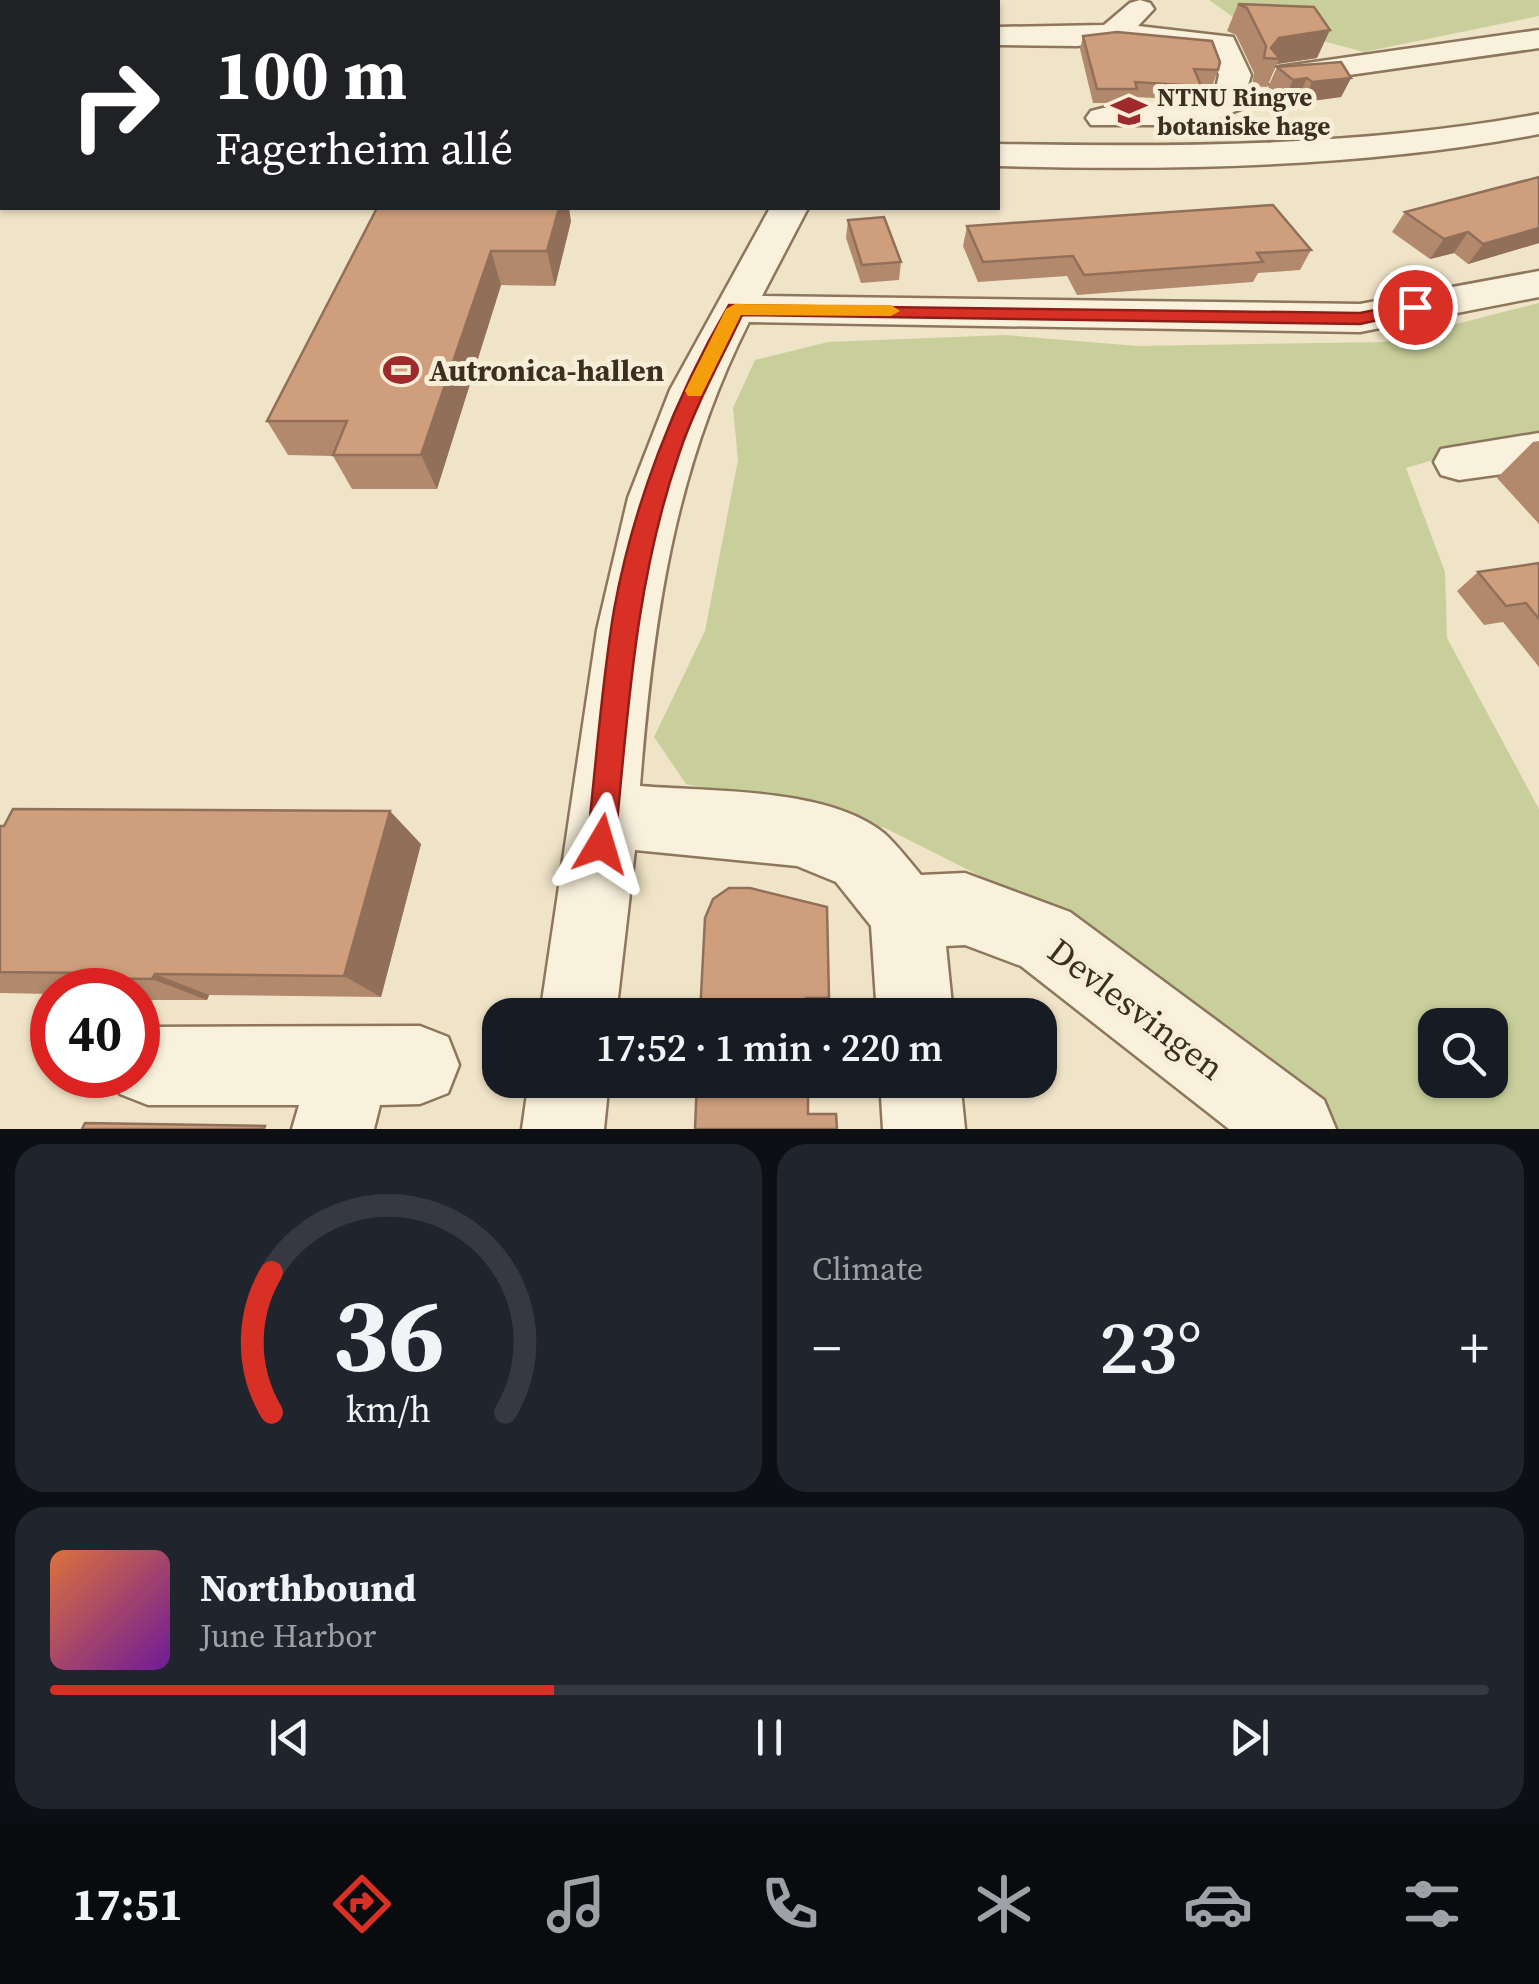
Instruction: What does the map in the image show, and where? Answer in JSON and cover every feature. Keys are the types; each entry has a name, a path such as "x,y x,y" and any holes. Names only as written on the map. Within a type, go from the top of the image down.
{"street":[{"path":"1114,33 1154,0"},
{"path":"1000,36 1077,37 1114,33 1222,43 1236,75 1229,102 1200,115 1102,118"},
{"path":"1278,76 1539,38"},
{"path":"1000,155 1122,158 1264,154 1495,133 1539,124"},
{"path":"580,998 605,814 626,610 644,532 669,451 735,309 788,210"},
{"path":"735,309 1360,318 1539,284"},
{"path":"1459,462 1539,451"},
{"path":"605,814 797,833 837,844 860,858 906,912 913,998"},
{"name":"Devlesvingen","path":"906,912 965,909 1044,938 1295,1129"},
{"path":"160,1067 368,1087"},
{"path":"562,1129 566,1098"},
{"path":"921,1098 924,1129"}],"green space":[{"path":"1209,0 1539,0 1539,16 1364,52 1233,17"},
{"path":"1539,303 1539,442 1475,448 1406,468 1445,572 1447,638 1539,809 1539,1129 1319,1129 1012,892 885,828 686,784 654,737 705,631 738,460 733,408 755,360 828,342 1005,335 1138,346 1385,342"}],"building":[{"path":"1238,4 1314,7 1330,30 1279,38 1271,48 1280,59 1264,58 1266,46 1247,8"},
{"path":"1117,32 1212,41 1220,62 1218,70 1194,69 1201,86 1135,82 1137,89 1097,89 1083,36"},
{"path":"1341,62 1351,78 1293,80 1277,67"},
{"path":"1539,177 1539,228 1483,244 1468,232 1444,239 1405,212"},
{"path":"1273,205 1311,250 1257,253 1263,262 1084,275 1073,256 983,262 967,226"},
{"path":"376,210 558,210 547,251 491,251 421,455 333,455 347,421 267,421"},
{"path":"884,217 901,262 862,265 848,220"},
{"path":"1539,563 1539,619 1526,603 1506,606 1478,572"},
{"path":"13,809 390,811 344,976 160,974 160,968 30,968 30,972 0,972 0,826 4,826"},
{"path":"729,888 750,888 827,907 829,998 701,998 705,918 713,899"},
{"path":"696,1098 808,1098 808,1114 836,1114 837,1129 695,1129"},
{"path":"85,1123 265,1126 82,1129"}],"slow traffic":[{"path":"694,391 735,309 891,311"}],"place":[{"name":"NTNU Ringve botaniske hage","path":"1129,111"},
{"name":"Autronica-hallen","path":"401,370"}],"route":[{"path":"601,844 626,610 644,532 669,451 735,309 1360,318 1415,307"}]}
